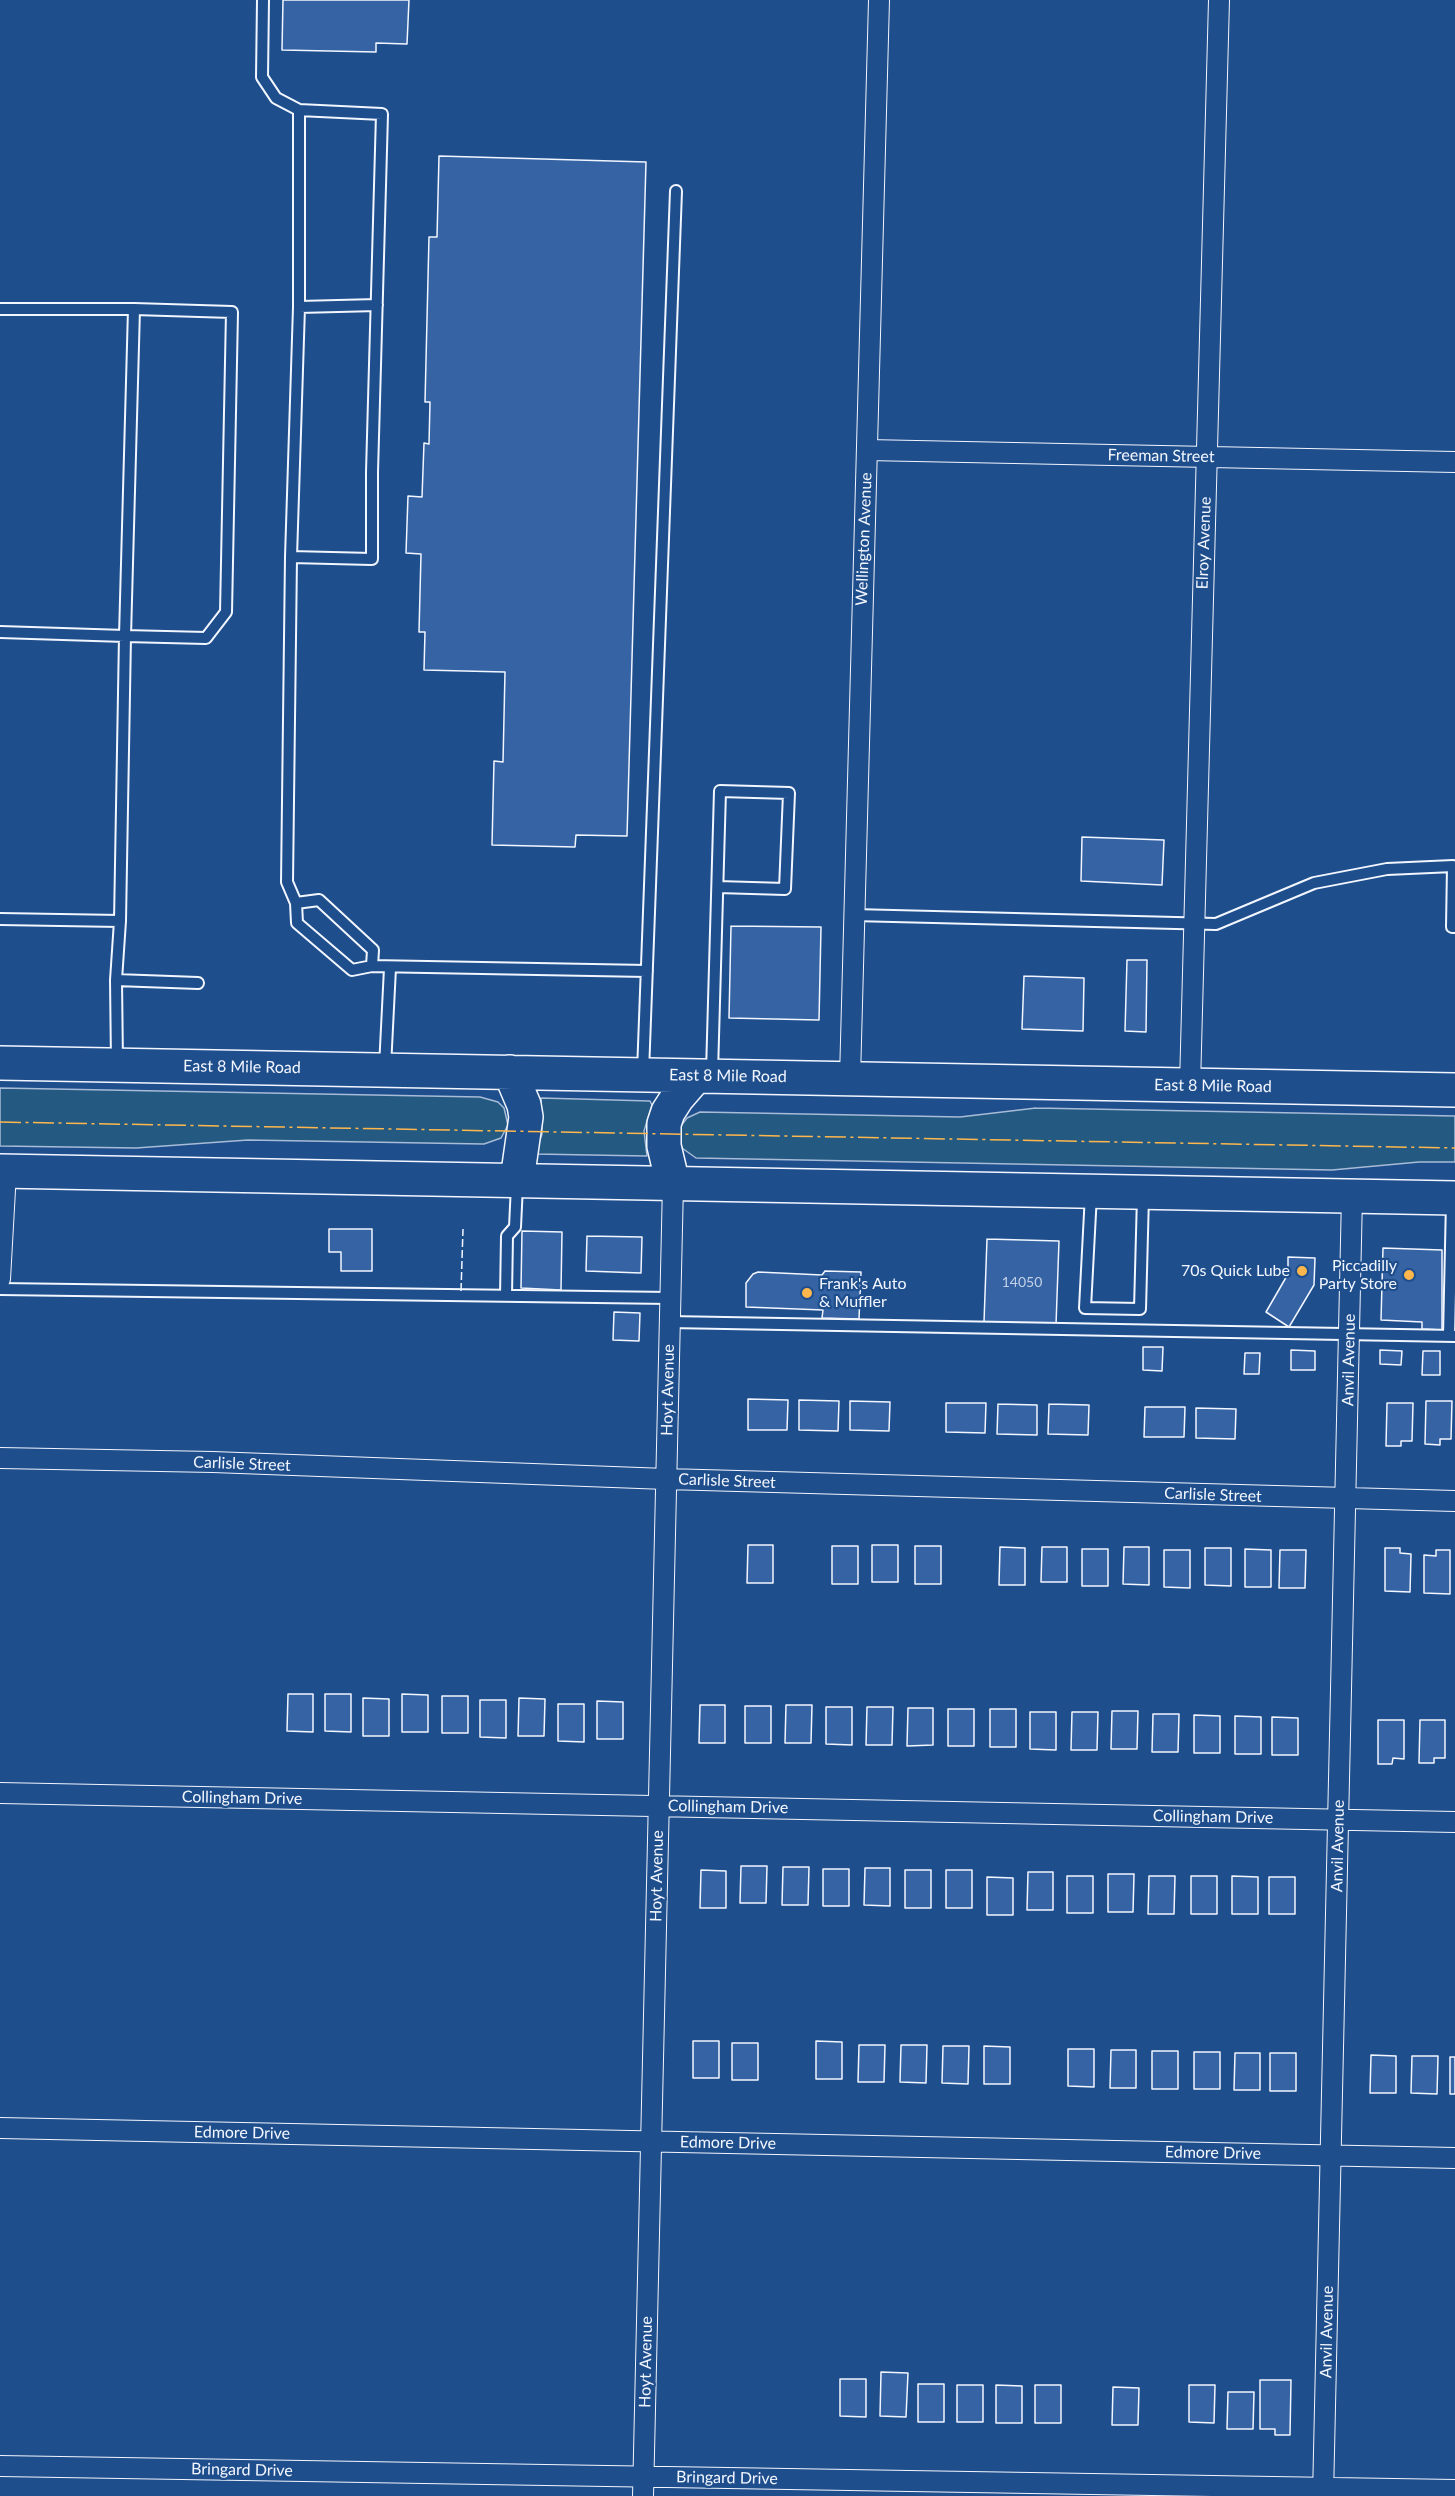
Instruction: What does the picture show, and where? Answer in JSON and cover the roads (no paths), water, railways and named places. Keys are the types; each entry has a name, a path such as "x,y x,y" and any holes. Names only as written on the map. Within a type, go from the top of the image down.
{"highway":[{"name":"East 8 Mile Road","path":"0,1063 1455,1090"},
{"path":"510,1072 524,1105 526,1117 517,1180"},
{"path":"673,1184 664,1146 664,1124 676,1098 704,1076"},
{"path":"3,1172 1454,1198"}],"street":[{"name":"Wellington Avenue","path":"850,1078 879,0"},
{"name":"Elroy Avenue","path":"1190,1085 1219,0"},
{"name":"Freeman Street","path":"867,450 1455,462"},
{"path":"0,1279 3,1172"},
{"name":"Hoyt Avenue","path":"643,2486 673,1184"},
{"name":"Anvil Avenue","path":"1323,2492 1352,1196"},
{"name":"Carlisle Street","path":"0,1458 213,1462 666,1479 1455,1501"},
{"name":"Collingham Drive","path":"0,1793 1455,1822"},
{"name":"Edmore Drive","path":"0,2128 1455,2158"},
{"name":"Bringard Drive","path":"0,2466 643,2486 1323,2492 1455,2490"}],"lane":[{"path":"263,0 262,77 276,98 299,110 382,114 372,559 291,557"},
{"path":"299,110 298,307 291,557 287,882 296,903 297,923 352,970 372,966 647,971"},
{"path":"643,1075 676,191"},
{"path":"298,307 377,305"},
{"path":"0,309 232,312 226,612 206,638 0,632"},
{"path":"117,1064 116,980 120,921 134,309"},
{"path":"704,1076 718,887 720,791 789,793 785,889 718,887"},
{"path":"853,915 1216,924 1314,883 1387,869 1454,866 1452,927 1455,927"},
{"path":"296,903 319,900 373,950 372,966"},
{"path":"0,919 120,921"},
{"path":"385,1070 390,968"},
{"path":"116,980 198,983"},
{"path":"506,1296 507,1236 515,1227 517,1180"},
{"path":"1091,1191 1085,1308 1140,1309 1144,1192"},
{"path":"669,1322 1452,1336 1454,1198"},
{"path":"0,1289 670,1298"}],"place":[{"name":"70s Quick Lube","path":"1302,1271"},
{"name":"Piccadilly Party Store","path":"1409,1275"},
{"name":"Frank's Auto & Muffler","path":"807,1293"}]}
